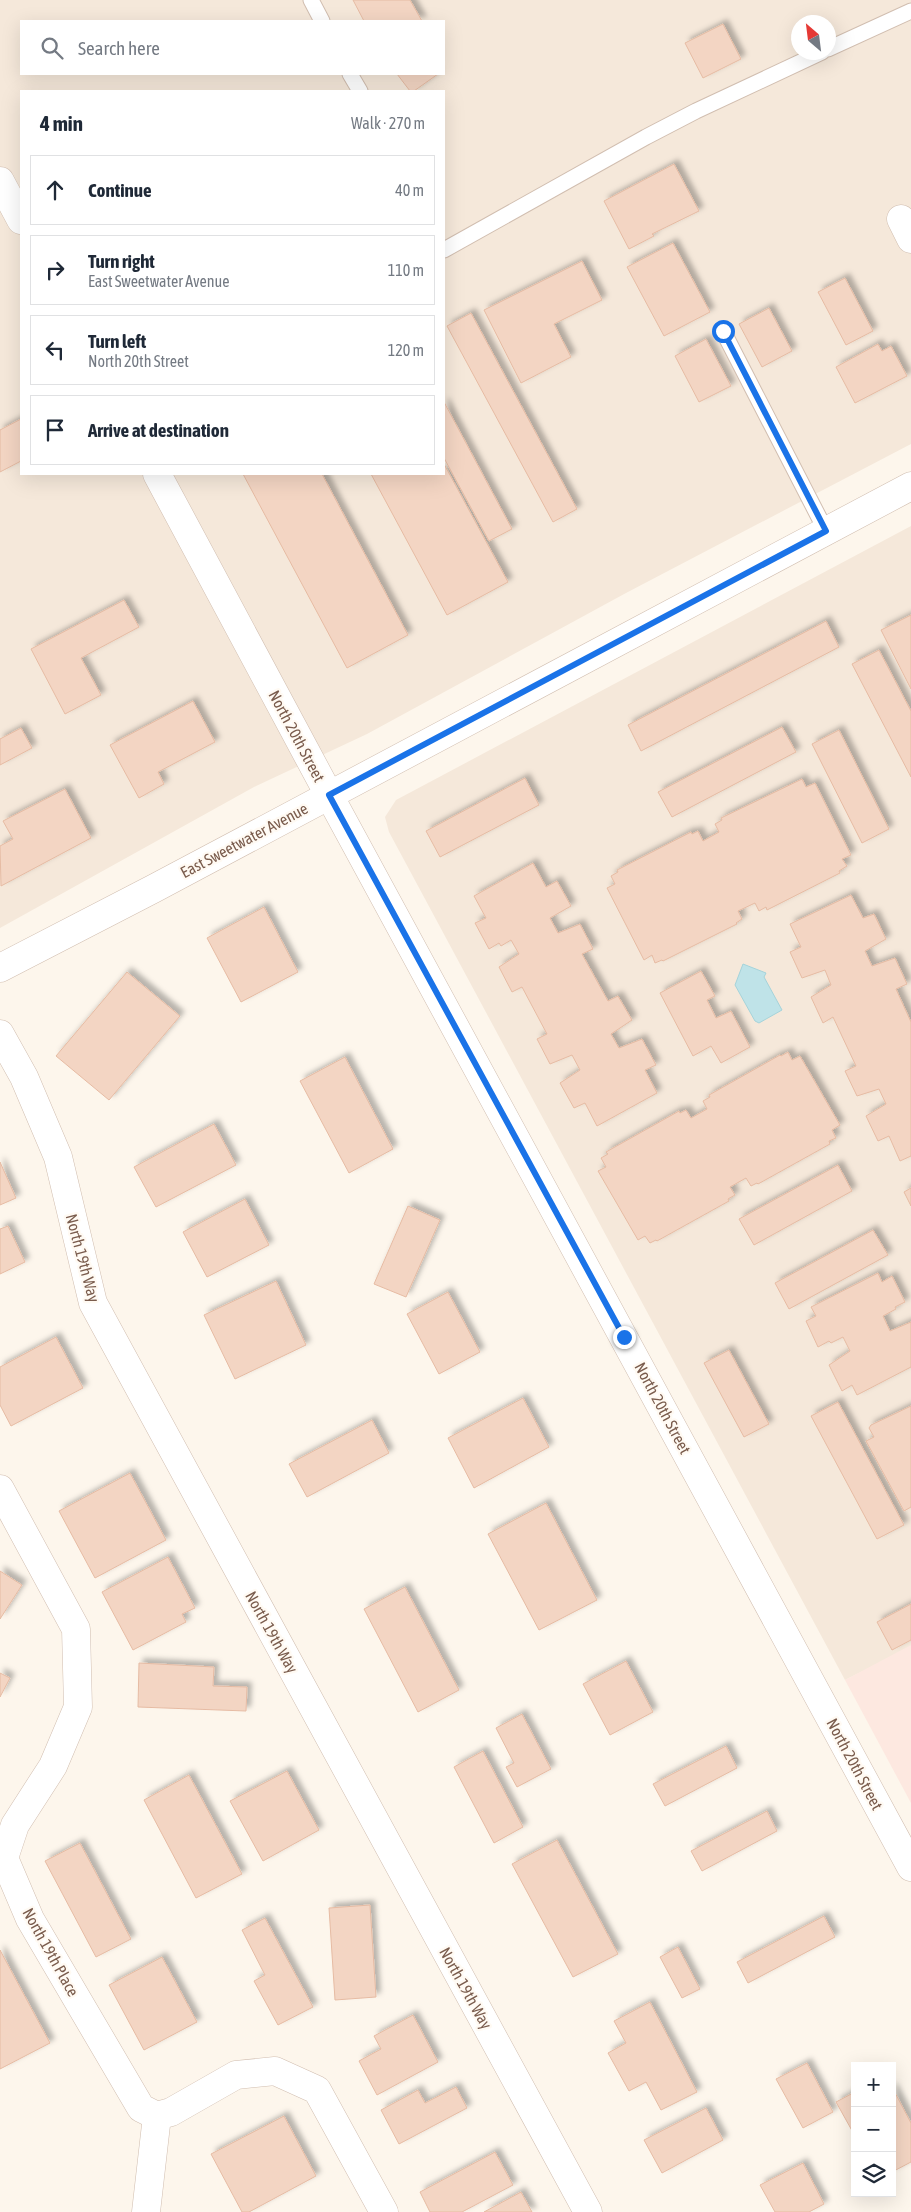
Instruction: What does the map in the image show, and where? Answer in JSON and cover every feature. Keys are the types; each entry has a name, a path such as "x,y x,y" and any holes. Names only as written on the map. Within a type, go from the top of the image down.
{"street":[{"path":"0,181 20,218"},
{"name":"North 20th Street","path":"158,475 329,795 911,1867"},
{"name":"East Sweetwater Avenue","path":"0,968 911,486"},
{"name":"North 19th Way","path":"0,1034 24,1076 58,1157 93,1303 588,2212"},
{"name":"North 19th Place","path":"0,1489 76,1629 78,1706 53,1766 15,1825 2,1858 30,1919 141,2108 157,2116"},
{"path":"146,2212 157,2116 171,2112 236,2075 275,2071 316,2090 384,2212"}],"lane":[{"path":"311,0 321,20"},
{"path":"836,46 911,11"},
{"path":"445,248 662,128 805,60"},
{"path":"351,75 359,90"},
{"path":"723,331 826,531"}],"shaded area":[{"path":"0,0 911,0 911,444 626,593 367,734 254,787 0,928"},
{"path":"911,526 911,1647 845,1680 389,832 385,817 396,800"},
{"path":"911,1645 911,1803 845,1680"}],"water":[{"path":"743,964 766,973 764,977 782,1010 759,1023 755,1021 735,985"}],"building":[{"path":"353,0 410,0 421,20 363,20"},
{"path":"723,24 741,59 703,78 685,43"},
{"path":"398,75 437,75 415,90 409,90"},
{"path":"674,164 699,211 652,234 654,236 629,249 604,201"},
{"path":"673,243 710,312 664,336 627,267"},
{"path":"582,261 602,300 554,324 571,357 521,383 484,310"},
{"path":"845,278 873,331 846,345 818,292"},
{"path":"769,308 792,351 762,367 739,324"},
{"path":"471,313 577,509 553,522 447,326"},
{"path":"706,339 731,386 699,402 675,356"},
{"path":"878,344 882,351 891,346 907,376 855,403 836,367"},
{"path":"445,404 512,529 489,541 445,460"},
{"path":"20,420 20,462 0,472 0,430"},
{"path":"445,466 508,582 447,615 372,475 445,475"},
{"path":"244,475 323,475 408,635 347,668"},
{"path":"124,600 139,627 81,658 101,695 65,714 31,649"},
{"path":"911,615 911,689 881,630"},
{"path":"826,621 839,647 641,751 628,725"},
{"path":"879,650 911,711 911,777 852,664"},
{"path":"193,701 215,742 158,772 164,784 139,798 110,745"},
{"path":"782,727 796,752 672,817 658,792"},
{"path":"21,728 32,748 0,765 0,739"},
{"path":"839,730 889,829 862,843 812,744"},
{"path":"525,778 539,805 440,857 426,831"},
{"path":"802,779 806,787 815,783 851,855 842,859 847,866 839,871 840,873 767,910 766,907 759,911 755,903 738,911 742,919 737,924 663,961 655,963 652,955 644,960 607,888 615,884 611,876 618,872 617,870 691,832 692,834 698,831 703,841 719,832 715,824 722,820 721,818"},
{"path":"65,789 91,838 1,886 0,846 13,839 3,821"},
{"path":"533,863 546,887 557,881 571,906 550,918 558,933 580,924 593,949 582,954 608,1001 618,996 632,1020 611,1034 619,1048 642,1039 656,1065 645,1070 657,1093 597,1126 585,1103 574,1108 560,1083 580,1070 572,1055 550,1064 537,1039 547,1034 522,987 512,992 499,967 519,954 511,940 501,946 499,943 489,949 475,923 486,918 474,896"},
{"path":"851,895 863,918 874,914 886,939 865,951 872,966 895,958 907,984 896,989 911,1022 911,1156 900,1161 889,1136 878,1141 866,1116 886,1104 879,1089 857,1096 845,1071 856,1066 833,1017 823,1023 811,997 831,985 825,970 802,978 790,952 801,947 790,924"},
{"path":"264,907 298,972 241,1002 207,938"},
{"path":"701,971 715,996 707,1000 716,1018 731,1011 750,1047 721,1063 711,1046 693,1056 660,993"},
{"path":"127,972 180,1016 109,1100 56,1056"},
{"path":"788,1052 792,1060 800,1056 840,1125 832,1130 836,1138 829,1141 830,1144 758,1184 751,1186 746,1178 730,1187 735,1195 728,1199 729,1201 657,1241 650,1243 645,1236 638,1240 598,1171 606,1167 601,1158 608,1154 606,1152 679,1111 680,1113 686,1110 691,1118 707,1109 703,1101 710,1097 709,1095"},
{"path":"345,1057 393,1149 349,1173 300,1081"},
{"path":"214,1124 236,1165 156,1207 134,1167"},
{"path":"0,1162 16,1198 0,1205"},
{"path":"838,1165 852,1191 754,1245 739,1219"},
{"path":"911,1188 911,1206 904,1192"},
{"path":"245,1199 269,1245 207,1277 183,1232"},
{"path":"408,1206 440,1220 406,1297 374,1284"},
{"path":"8,1226 25,1262 0,1274 0,1229"},
{"path":"873,1230 888,1255 789,1309 775,1283"},
{"path":"878,1273 882,1282 892,1276 905,1302 883,1316 890,1331 911,1322 911,1367 857,1395 852,1385 842,1391 829,1365 850,1351 843,1337 818,1347 806,1321 816,1316 811,1307"},
{"path":"276,1281 306,1345 235,1379 204,1315"},
{"path":"448,1292 480,1352 439,1374 407,1314"},
{"path":"56,1337 83,1388 11,1426 0,1405 0,1367"},
{"path":"729,1350 769,1424 744,1437 704,1363"},
{"path":"523,1398 549,1447 474,1488 448,1438"},
{"path":"838,1402 904,1525 877,1539 811,1416"},
{"path":"911,1406 911,1507 904,1511 866,1441 874,1437 869,1428 871,1425"},
{"path":"372,1420 389,1453 307,1497 289,1464"},
{"path":"130,1473 166,1540 95,1578 59,1511"},
{"path":"546,1503 597,1600 539,1630 488,1534"},
{"path":"168,1557 195,1608 182,1614 186,1622 133,1650 102,1592"},
{"path":"0,1571 22,1585 0,1619"},
{"path":"405,1587 459,1690 418,1712 364,1609"},
{"path":"911,1604 911,1640 892,1650 877,1622"},
{"path":"626,1661 653,1712 610,1735 583,1684"},
{"path":"139,1663 214,1667 213,1686 247,1687 246,1711 138,1707"},
{"path":"0,1673 10,1678 0,1697"},
{"path":"522,1714 551,1769 517,1787 506,1767 514,1763 496,1728"},
{"path":"726,1746 737,1768 665,1806 653,1784"},
{"path":"483,1751 523,1827 494,1843 454,1767"},
{"path":"287,1771 319,1830 263,1861 230,1801"},
{"path":"189,1775 242,1874 196,1898 144,1800"},
{"path":"767,1811 777,1831 702,1871 691,1851"},
{"path":"557,1840 618,1954 573,1977 512,1864"},
{"path":"80,1843 131,1939 96,1957 45,1861"},
{"path":"370,1905 376,1997 335,2000 329,1908"},
{"path":"824,1916 835,1937 748,1983 737,1962"},
{"path":"265,1918 313,2007 278,2025 254,1981 265,1975 242,1930"},
{"path":"678,1947 700,1989 682,1998 660,1957"},
{"path":"0,1950 50,2043 0,2069"},
{"path":"162,1957 197,2022 144,2050 109,1985"},
{"path":"650,2002 697,2092 661,2110 646,2082 629,2091 608,2053 626,2043 614,2021"},
{"path":"413,2015 438,2062 377,2095 359,2061 381,2049 374,2036"},
{"path":"807,2063 833,2112 803,2128 776,2079"},
{"path":"456,2087 467,2108 399,2144 381,2110 418,2090 425,2103"},
{"path":"851,2094 851,2129 836,2102"},
{"path":"896,2095 911,2123 911,2162 896,2170"},
{"path":"706,2108 723,2140 662,2173 644,2140"},
{"path":"284,2116 316,2176 249,2212 242,2212 211,2154"},
{"path":"495,2152 513,2185 462,2212 430,2212 420,2192"},
{"path":"803,2163 824,2204 809,2212 775,2212 760,2185"},
{"path":"521,2192 532,2212 484,2212"}],"route":[{"path":"624,1337 329,795 826,531 723,331"}]}
